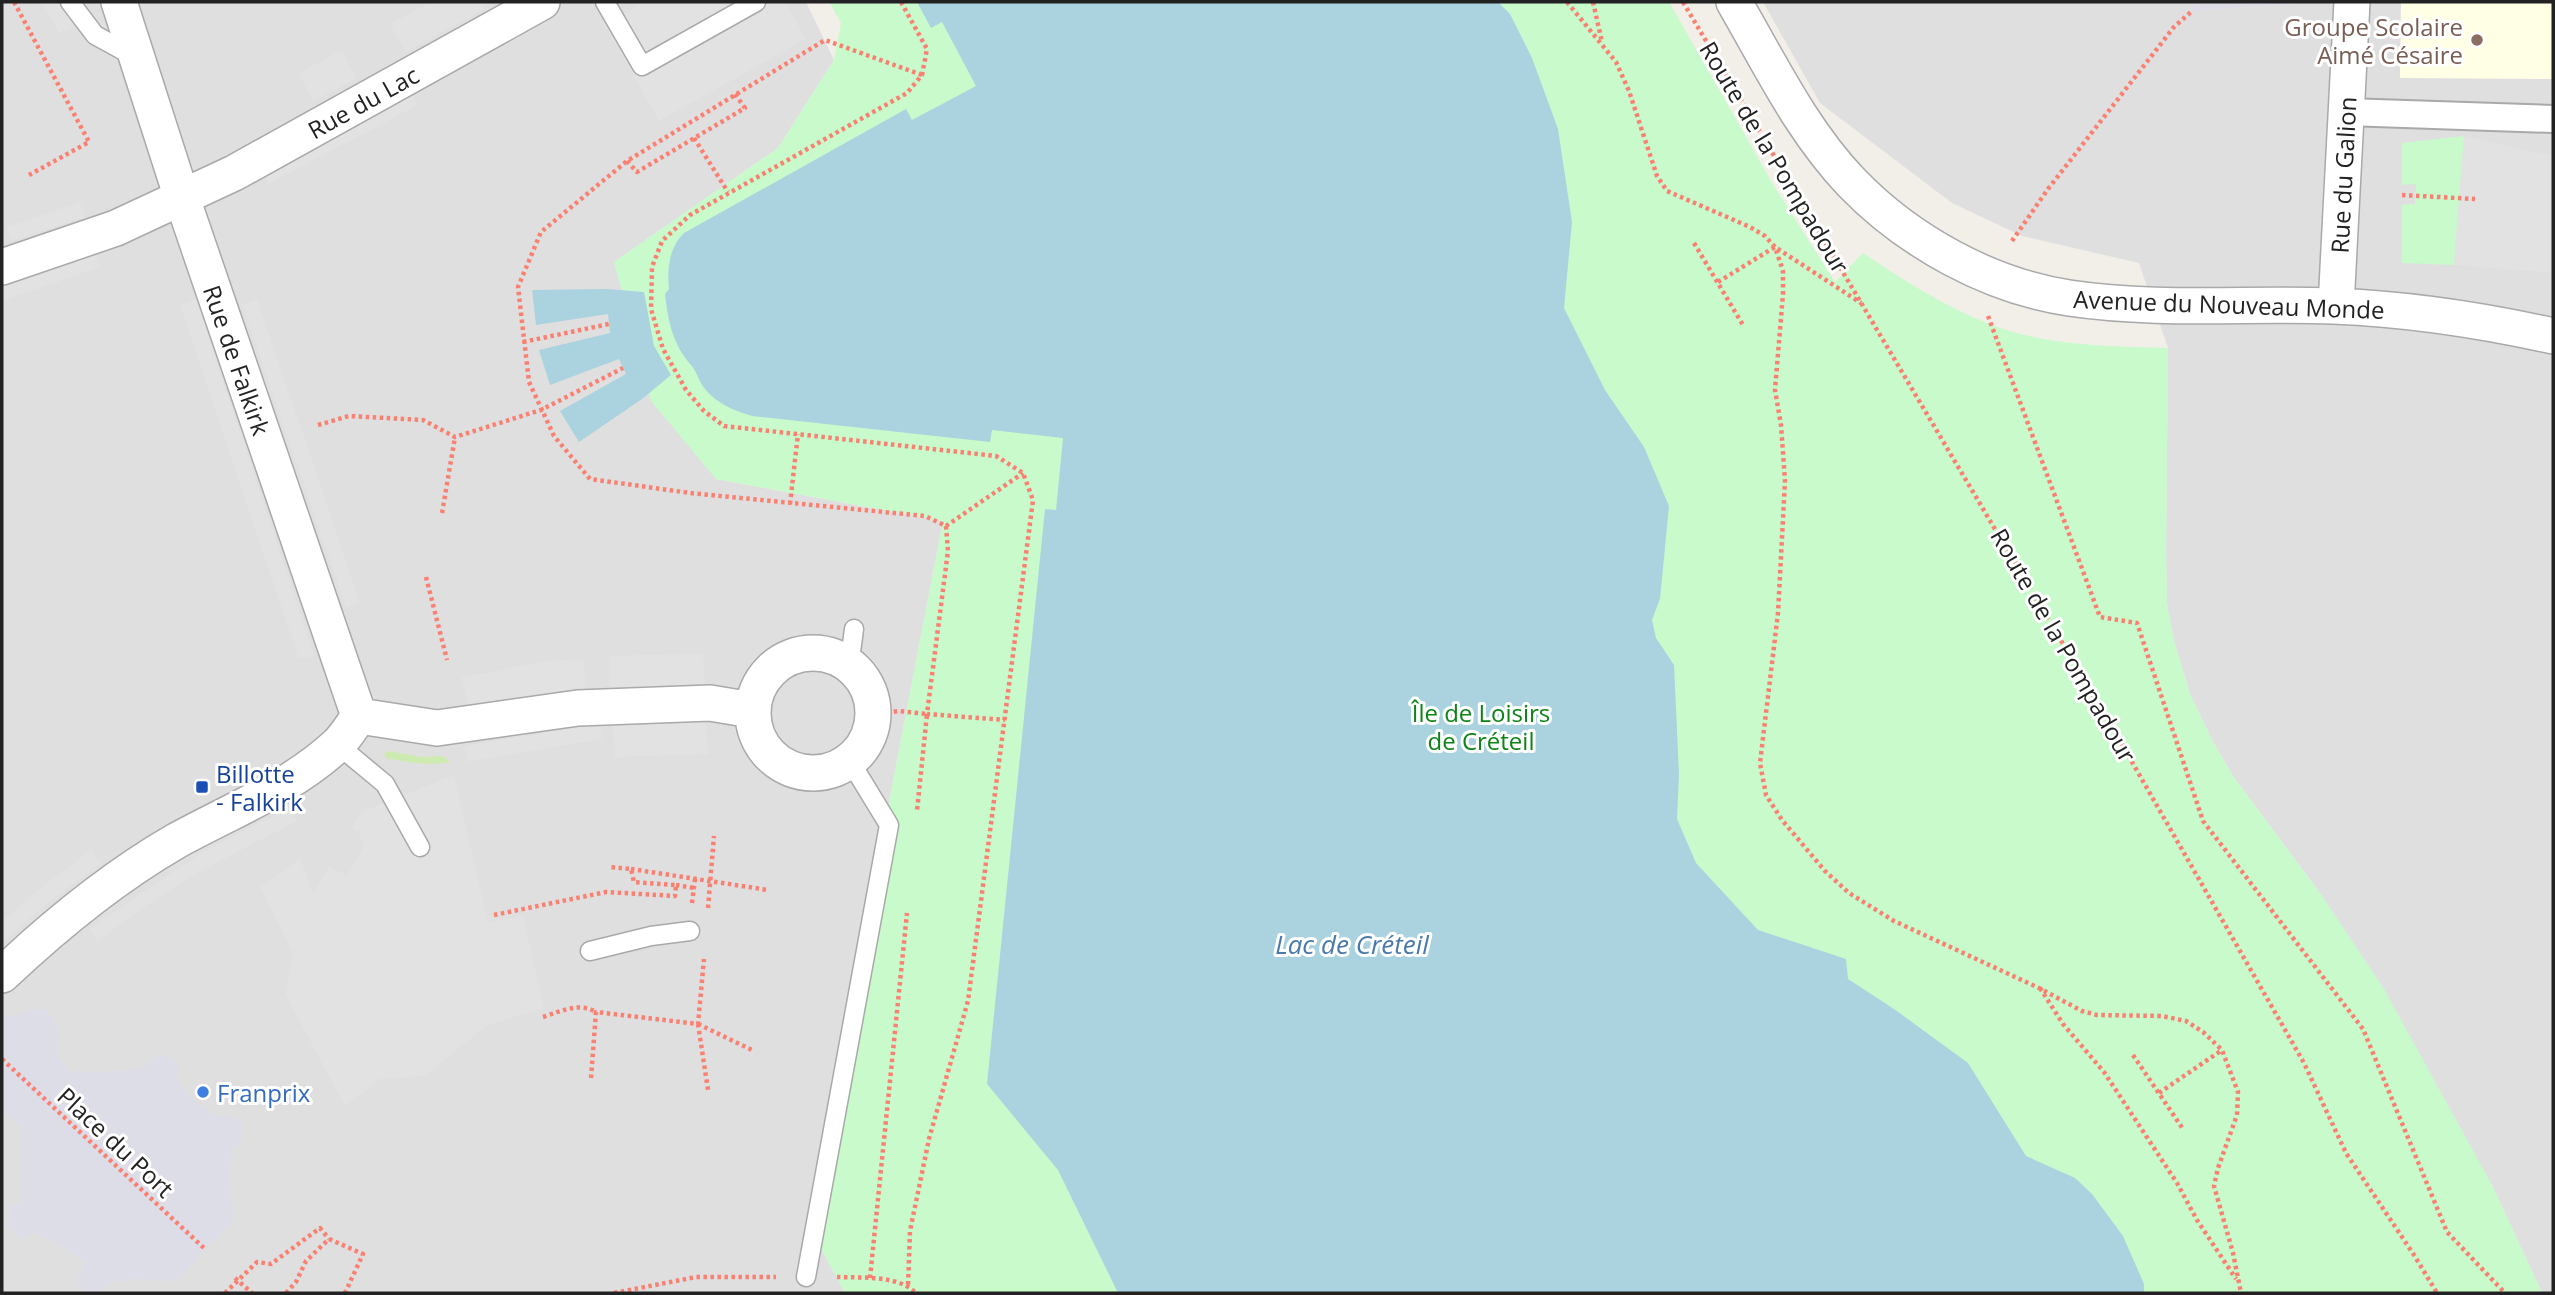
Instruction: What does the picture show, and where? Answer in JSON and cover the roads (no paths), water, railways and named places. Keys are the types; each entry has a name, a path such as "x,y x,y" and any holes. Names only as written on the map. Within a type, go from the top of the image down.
{"street":[{"name":"Rue de Falkirk","path":"119,2 182,198 359,716"},
{"name":"Route de la Pompadour","path":"1734,2 1803,122 1852,183"},
{"name":"Rue du Galion","path":"2336,306 2352,2"},
{"name":"Rue du Lac","path":"2,267 116,228 234,173 525,6"},
{"path":"2346,112 2553,119"},
{"name":"Avenue du Nouveau Monde","path":"1852,183 1885,214 1926,243 1980,271 2026,288 2067,298 2107,302 2336,306 2474,319 2553,336"},
{"path":"805,654 826,655 844,663 856,671 867,689 873,715 871,730 860,750 850,761 832,771 804,773 785,767 772,758 759,742 752,710 755,694 766,676 785,660 805,654"},
{"path":"2,975 39,940 110,883 175,842 293,780 338,745 359,716 437,728 578,708 710,703 752,710"}],"lane":[{"path":"70,2 95,36 137,58"},
{"path":"605,2 642,66 756,2"},
{"path":"844,663 851,653 854,629"},
{"path":"338,745 385,784 420,847"},
{"path":"806,1277 889,825 850,761"},
{"path":"590,951 651,936 690,931"}],"water":[{"name":"Lac de Créteil","path":"917,2 1498,2 1510,14 1532,58 1558,129 1572,222 1564,308 1605,390 1644,447 1669,506 1660,599 1652,620 1656,638 1674,665 1679,774 1677,819 1696,863 1758,930 1846,959 1848,979 1968,1063 2026,1156 2075,1178 2092,1194 2123,1236 2144,1284 2144,1293 1118,1293 1058,1170 987,1084 1045,509 1056,510 1063,438 992,430 990,442 746,414 721,403 703,386 676,341 666,304 670,259 675,245 684,233 906,109 912,120 976,86 942,22 931,28"},
{"path":"607,289 644,292 654,346 671,375 642,399 579,442 560,411 626,374 619,359 550,385 539,350 610,333 608,314 536,325 532,290"}],"place":[{"name":"Groupe Scolaire Aimé Césaire","path":"2477,40"},
{"name":"Billotte - Falkirk","path":"202,787"},
{"name":"Franprix","path":"203,1092"}],"park label":[{"name":"Île de Loisirs de Créteil","path":"1481,726"}]}
